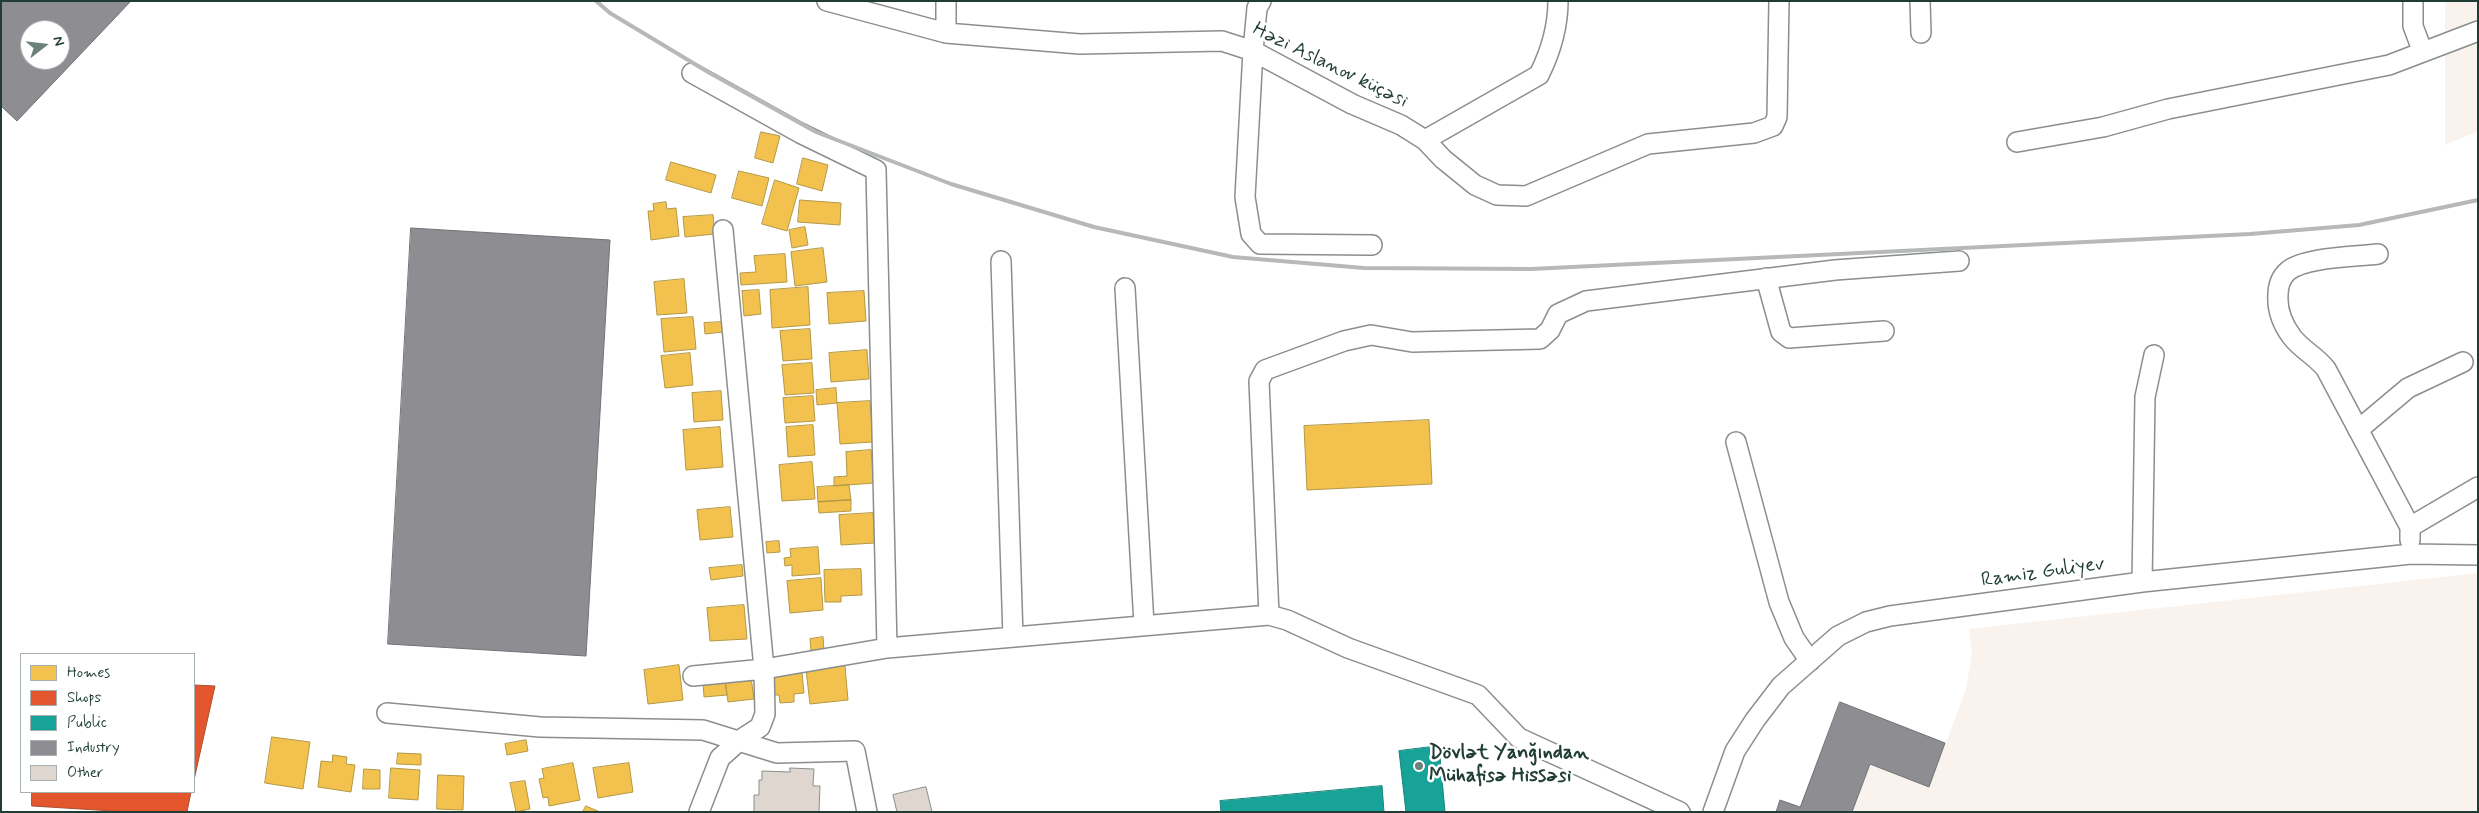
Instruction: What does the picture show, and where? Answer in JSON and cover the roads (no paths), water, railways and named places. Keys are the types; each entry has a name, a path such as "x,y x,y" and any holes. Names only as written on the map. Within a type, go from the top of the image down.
{"street":[{"name":"Həzi Aslanov küçəsi","path":"827,1 946,33 1080,44 1222,41 1253,50 1352,104 1401,125 1425,140 1443,159 1475,185 1497,195 1526,196 1648,144 1754,133 1772,126 1777,117 1779,1"},
{"path":"946,1 946,33"},
{"path":"1261,1 1257,8 1253,50 1244,197 1251,234 1260,244 1372,245"},
{"path":"1425,140 1539,75 1549,56 1558,20 1558,1"},
{"path":"1920,1 1921,32"},
{"path":"2413,1 2413,26 2422,50"},
{"path":"2017,142 2103,127 2139,119 2150,113 2389,64 2422,50 2478,31"},
{"path":"692,73 800,133 876,170 887,648"},
{"path":"699,812 720,758 740,740 760,726 766,714 764,669 723,230"},
{"path":"2378,254 2300,264 2287,272 2278,285 2277,304 2281,318 2292,337 2318,359 2326,369 2410,527 2410,554"},
{"path":"1002,261 1013,637"},
{"path":"1269,615 1260,381 1264,370 1344,341 1370,335 1412,342 1540,339 1550,330 1558,314 1586,301 1835,270 1959,261"},
{"path":"1766,278 1781,332 1789,338 1884,331"},
{"path":"1125,288 1144,625"},
{"path":"2142,582 2145,397 2154,355"},
{"path":"2358,430 2408,388 2463,362"},
{"path":"1736,442 1779,602 1794,638 1810,660"},
{"path":"2410,527 2478,488"},
{"name":"Ramiz Guliyev","path":"1713,812 1735,751 1754,720 1781,686 1838,636 1866,622 1882,618 2142,582 2410,554 2478,555"},
{"path":"693,676 764,669 887,648 1269,615 1288,620 1348,648 1478,695 1519,738 1680,812"},
{"path":"387,713 540,727 702,730 740,740 777,753 855,751 867,812"}],"railway":[{"path":"596,1 610,13 708,72 816,132 951,184 1094,227 1233,257 1364,268 1531,269 2250,234 2359,225 2478,200"}],"place":[{"name":"Dövlət Yanğından Mühafisə Hissəsi","path":"1419,766"}]}
